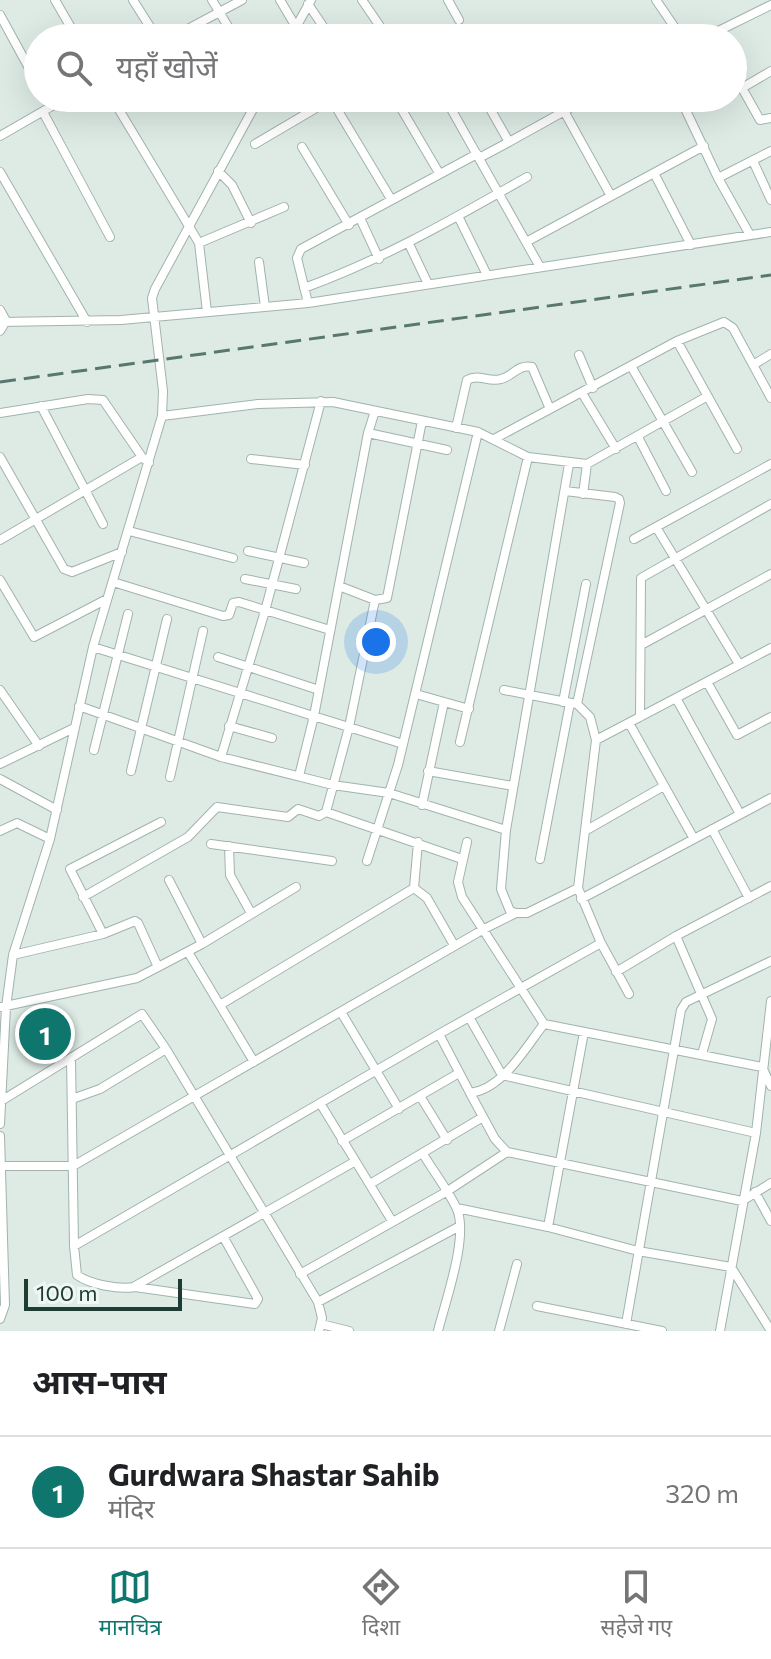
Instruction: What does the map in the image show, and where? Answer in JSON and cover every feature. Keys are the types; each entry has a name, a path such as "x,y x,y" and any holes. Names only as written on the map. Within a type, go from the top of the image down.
{"street":[{"path":"55,0 69,24"},
{"path":"133,0 148,24"},
{"path":"212,0 226,24"},
{"path":"197,24 242,0"},
{"path":"280,0 294,24"},
{"path":"362,0 378,24"},
{"path":"448,0 459,20"},
{"path":"656,0 672,24"},
{"path":"298,24 310,2"},
{"path":"310,2 323,24"},
{"path":"735,24 771,5"},
{"path":"0,15 24,59"},
{"path":"747,85 771,71"},
{"path":"747,97 760,120 771,118"},
{"path":"0,136 43,112 110,237"},
{"path":"120,112 199,243 207,312"},
{"path":"0,1124 3,1007 13,955 50,839 93,647 129,531 146,460 162,416 163,391 152,298 251,112"},
{"path":"255,144 309,112"},
{"path":"339,112 391,199"},
{"path":"403,112 439,173"},
{"path":"453,112 540,267"},
{"path":"492,112 509,142"},
{"path":"308,303 297,258 301,249 439,173 509,142 562,112"},
{"path":"565,112 611,196"},
{"path":"687,112 718,178 750,235"},
{"path":"526,242 704,146"},
{"path":"302,147 349,225"},
{"path":"718,178 771,151"},
{"path":"753,161 771,200"},
{"path":"218,171 232,185 251,223"},
{"path":"0,172 87,322"},
{"path":"654,173 691,245"},
{"path":"304,288 379,259 527,177"},
{"path":"199,243 284,207"},
{"path":"458,216 487,275"},
{"path":"360,218 379,259"},
{"path":"3,322 155,318 308,303 771,232"},
{"path":"409,244 428,284"},
{"path":"259,262 265,307"},
{"path":"0,310 3,322 0,331"},
{"path":"494,439 677,341 717,323 729,323 771,396"},
{"path":"677,341 737,449"},
{"path":"753,365 771,354"},
{"path":"579,355 593,388"},
{"path":"456,428 467,380 475,376 498,380 523,366 532,367 550,409"},
{"path":"631,366 692,472"},
{"path":"582,393 616,449"},
{"path":"162,416 321,401 478,432 528,457 587,464 706,397"},
{"path":"0,413 103,400 146,460"},
{"path":"221,757 265,611 321,401"},
{"path":"41,406 103,524"},
{"path":"299,776 314,716 368,433 375,411"},
{"path":"339,586 375,600 382,601 388,595 422,421"},
{"path":"367,861 416,694 478,432"},
{"path":"368,433 447,450"},
{"path":"638,437 666,491"},
{"path":"0,457 68,571 122,552"},
{"path":"460,742 528,457"},
{"path":"251,459 305,465"},
{"path":"0,540 85,490 146,460"},
{"path":"569,464 527,695 506,830 501,889 510,911 527,913 578,888"},
{"path":"583,494 587,464"},
{"path":"634,539 771,464"},
{"path":"540,859 570,703 620,503 615,497 565,491"},
{"path":"640,717 641,578 771,504"},
{"path":"656,527 739,664"},
{"path":"129,531 233,558"},
{"path":"248,551 304,563"},
{"path":"641,645 771,574"},
{"path":"245,579 296,589"},
{"path":"0,580 34,637 108,599"},
{"path":"113,582 223,616 229,615 236,602 330,630"},
{"path":"570,703 586,584"},
{"path":"83,897 188,837 217,807 288,817 298,809 319,816 326,812 349,727 375,600"},
{"path":"94,750 128,614"},
{"path":"131,771 167,619"},
{"path":"170,777 203,631"},
{"path":"93,647 403,744"},
{"path":"596,740 771,648"},
{"path":"218,657 319,690"},
{"path":"707,682 737,735 771,717"},
{"path":"0,690 39,746"},
{"path":"504,690 570,703 590,717 596,740 578,888 601,943 629,994"},
{"path":"416,694 469,709"},
{"path":"676,698 740,814"},
{"path":"422,805 444,702"},
{"path":"79,706 221,757 333,785 389,793 506,830"},
{"path":"629,723 694,839"},
{"path":"229,726 272,738"},
{"path":"0,764 74,728"},
{"path":"428,771 513,786"},
{"path":"0,779 57,810"},
{"path":"585,831 664,786"},
{"path":"581,899 771,798"},
{"path":"326,812 462,859"},
{"path":"103,934 70,869 161,822"},
{"path":"0,831 17,823 50,839"},
{"path":"712,829 749,898"},
{"path":"414,888 418,842"},
{"path":"467,842 459,889 544,1024 762,1067"},
{"path":"211,844 332,861"},
{"path":"229,846 230,875 251,913"},
{"path":"169,880 202,944"},
{"path":"616,972 771,886"},
{"path":"3,1007 124,981 188,952 296,887"},
{"path":"414,888 427,898 454,945"},
{"path":"220,1005 414,888"},
{"path":"1,1166 73,1166 454,945 516,913"},
{"path":"13,955 138,923 158,967"},
{"path":"676,936 710,1012 712,1025 702,1054"},
{"path":"74,1246 601,943"},
{"path":"188,952 254,1062"},
{"path":"626,1324 682,1006 771,961"},
{"path":"720,1331 756,1133 771,1001"},
{"path":"341,1012 399,1109"},
{"path":"1,1101 142,1014 318,1302 322,1318 320,1328 349,1331"},
{"path":"469,1017 502,1075 756,1133"},
{"path":"470,1093 480,1092 502,1075 544,1024"},
{"path":"548,1227 584,1032"},
{"path":"439,1034 495,1139 507,1152 742,1201 771,1183"},
{"path":"72,1099 100,1089 166,1049"},
{"path":"71,1058 74,1246 75,1269 80,1278 127,1288 251,1305 258,1302 224,1238"},
{"path":"762,1067 771,1086"},
{"path":"342,1141 459,1073"},
{"path":"420,1096 447,1140"},
{"path":"320,1103 392,1221"},
{"path":"370,1184 483,1117"},
{"path":"0,1136 5,1305 0,1319"},
{"path":"300,1274 446,1192 507,1152"},
{"path":"423,1154 457,1208 460,1226 459,1244 438,1331"},
{"path":"135,1287 354,1162"},
{"path":"755,1192 771,1221"},
{"path":"457,1208 548,1227 638,1251 731,1267 771,1331"},
{"path":"318,1302 460,1226"},
{"path":"499,1331 517,1264"},
{"path":"537,1306 662,1331"}],"railway":[{"path":"0,382 771,275"}],"place":[{"name":"Gurdwara Shastar Sahib","path":"45,1034"}]}
